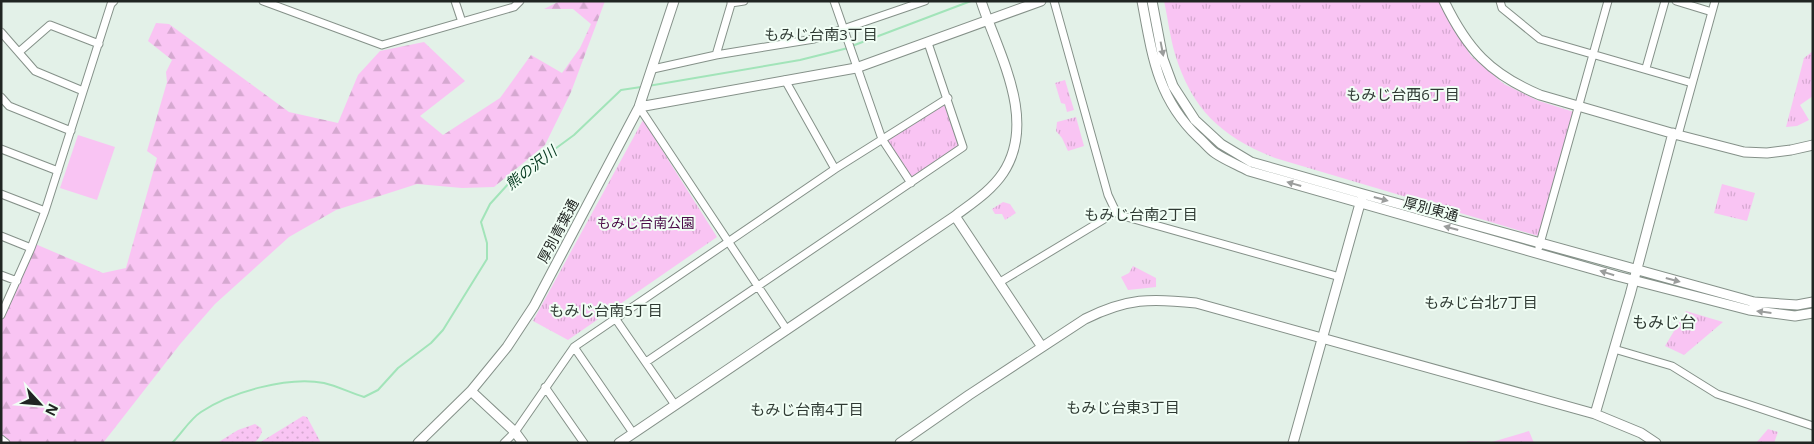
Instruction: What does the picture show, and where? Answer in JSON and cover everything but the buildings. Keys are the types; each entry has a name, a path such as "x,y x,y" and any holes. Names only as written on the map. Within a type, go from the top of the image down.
{"street":[{"path":"262,1 382,45 514,7 520,1"},
{"path":"455,1 462,22"},
{"name":"厚別青葉通","path":"418,443 472,391 507,347 534,306 640,103 674,1"},
{"path":"716,55 731,2 744,1"},
{"path":"834,1 882,139 911,183"},
{"path":"651,73 716,55 814,39 925,1"},
{"path":"619,443 955,216 990,190 1010,160 1017,133 1017,115 1014,93 981,1"},
{"path":"787,330 757,287 640,103 785,80 855,64 928,43 1041,1"},
{"path":"1054,1 1108,195 1116,212 1123,216 1340,277"},
{"name":"厚別東通","path":"1142,1 1154,60 1164,91 1189,128 1215,153 1249,171 1360,204 1749,310 1795,316 1813,313"},
{"name":"厚別東通","path":"1152,1 1164,59 1173,86 1196,120 1221,144 1251,162 1754,302 1797,305 1813,302"},
{"path":"1444,1 1455,25 1474,51 1490,66 1520,86 1540,94 1744,152 1767,153 1813,145"},
{"path":"1500,1 1502,8 1540,39 1646,68 1692,83"},
{"path":"1538,253 1608,1"},
{"path":"1646,68 1664,1"},
{"path":"1676,1 1712,12"},
{"path":"1595,414 1715,1"},
{"path":"1,314 17,281 45,211 99,44 110,2"},
{"path":"19,52 50,24 99,44"},
{"path":"1,32 35,72 83,91"},
{"path":"646,362 964,147 928,43"},
{"path":"785,80 835,169"},
{"path":"1,97 9,106 70,130"},
{"path":"504,443 515,432 574,347 835,169 948,98"},
{"path":"1,149 58,171"},
{"path":"1,194 45,211"},
{"path":"1293,443 1363,194"},
{"path":"1000,282 1116,212"},
{"path":"955,216 1042,347"},
{"path":"1,236 31,248"},
{"path":"1,275 17,281"},
{"path":"904,442 1085,319 1104,309 1140,301 1160,299 1196,303 1595,414 1641,433 1656,443"},
{"path":"616,318 675,405"},
{"path":"574,347 633,433"},
{"path":"1614,349 1672,366 1718,394 1813,426"},
{"path":"545,387 584,443"},
{"path":"472,391 515,432 523,443"},
{"path":"1,439 6,443"}],"green space":[{"path":"560,1 605,1 571,92 545,145 494,187 462,188 417,184 336,210 289,237 215,304 181,343 103,443 1,443 1,318 33,243 103,273 126,268 157,158 147,151 167,82 166,72 172,60 148,41 156,23 169,24 289,112 338,123 358,75 380,51 424,42 465,81 420,116 443,135 500,98 531,55 562,73 580,48 591,24 573,9 544,9"},
{"path":"1164,1 1439,1 1471,56 1504,84 1539,101 1574,112 1538,236 1275,158 1239,141 1212,119 1190,91 1175,54"},
{"path":"1813,51 1813,96 1800,105 1809,120 1797,126 1786,127 1804,58"},
{"path":"1065,80 1074,110 1067,112 1065,104 1061,103 1055,83"},
{"path":"948,98 963,147 911,183 882,139"},
{"path":"1076,117 1084,146 1068,151 1062,138 1056,131 1057,122"},
{"name":"もみじ台南公園","path":"643,120 717,237 568,340 533,321"},
{"path":"78,135 115,147 97,200 60,188"},
{"path":"1722,184 1755,193 1747,221 1714,213"},
{"path":"1003,202 1010,204 1016,213 1005,220 1002,214 995,214 992,209"},
{"path":"1133,266 1156,278 1156,287 1128,290 1121,277 1129,273"},
{"path":"1686,311 1723,322 1684,355 1665,346"},
{"path":"303,416 307,417 321,443 259,443"},
{"path":"255,424 261,428 262,432 254,443 217,443 238,430"},
{"path":"1768,429 1778,432 1774,443 1756,443"},
{"path":"1529,431 1534,443 1468,443 1467,441 1492,442"}],"waterway":[{"name":"熊の沢川","path":"852,46 971,1"},
{"name":"熊の沢川","path":"648,86 800,60 848,48"},
{"name":"熊の沢川","path":"172,443 193,418 201,412 228,398 260,387 310,381 329,384 364,397 378,390 398,368 431,343 443,330 487,259 487,243 481,222 490,204 510,182 574,135 621,90 641,87"}],"district":[{"name":"もみじ台南3丁目","path":"821,35"},
{"name":"もみじ台西6丁目","path":"1403,95"},
{"name":"もみじ台南2丁目","path":"1141,215"},
{"name":"もみじ台北7丁目","path":"1481,303"},
{"name":"もみじ台南5丁目","path":"606,311"},
{"name":"もみじ台","path":"1664,322"},
{"name":"もみじ台東3丁目","path":"1123,408"},
{"name":"もみじ台南4丁目","path":"807,410"}]}
